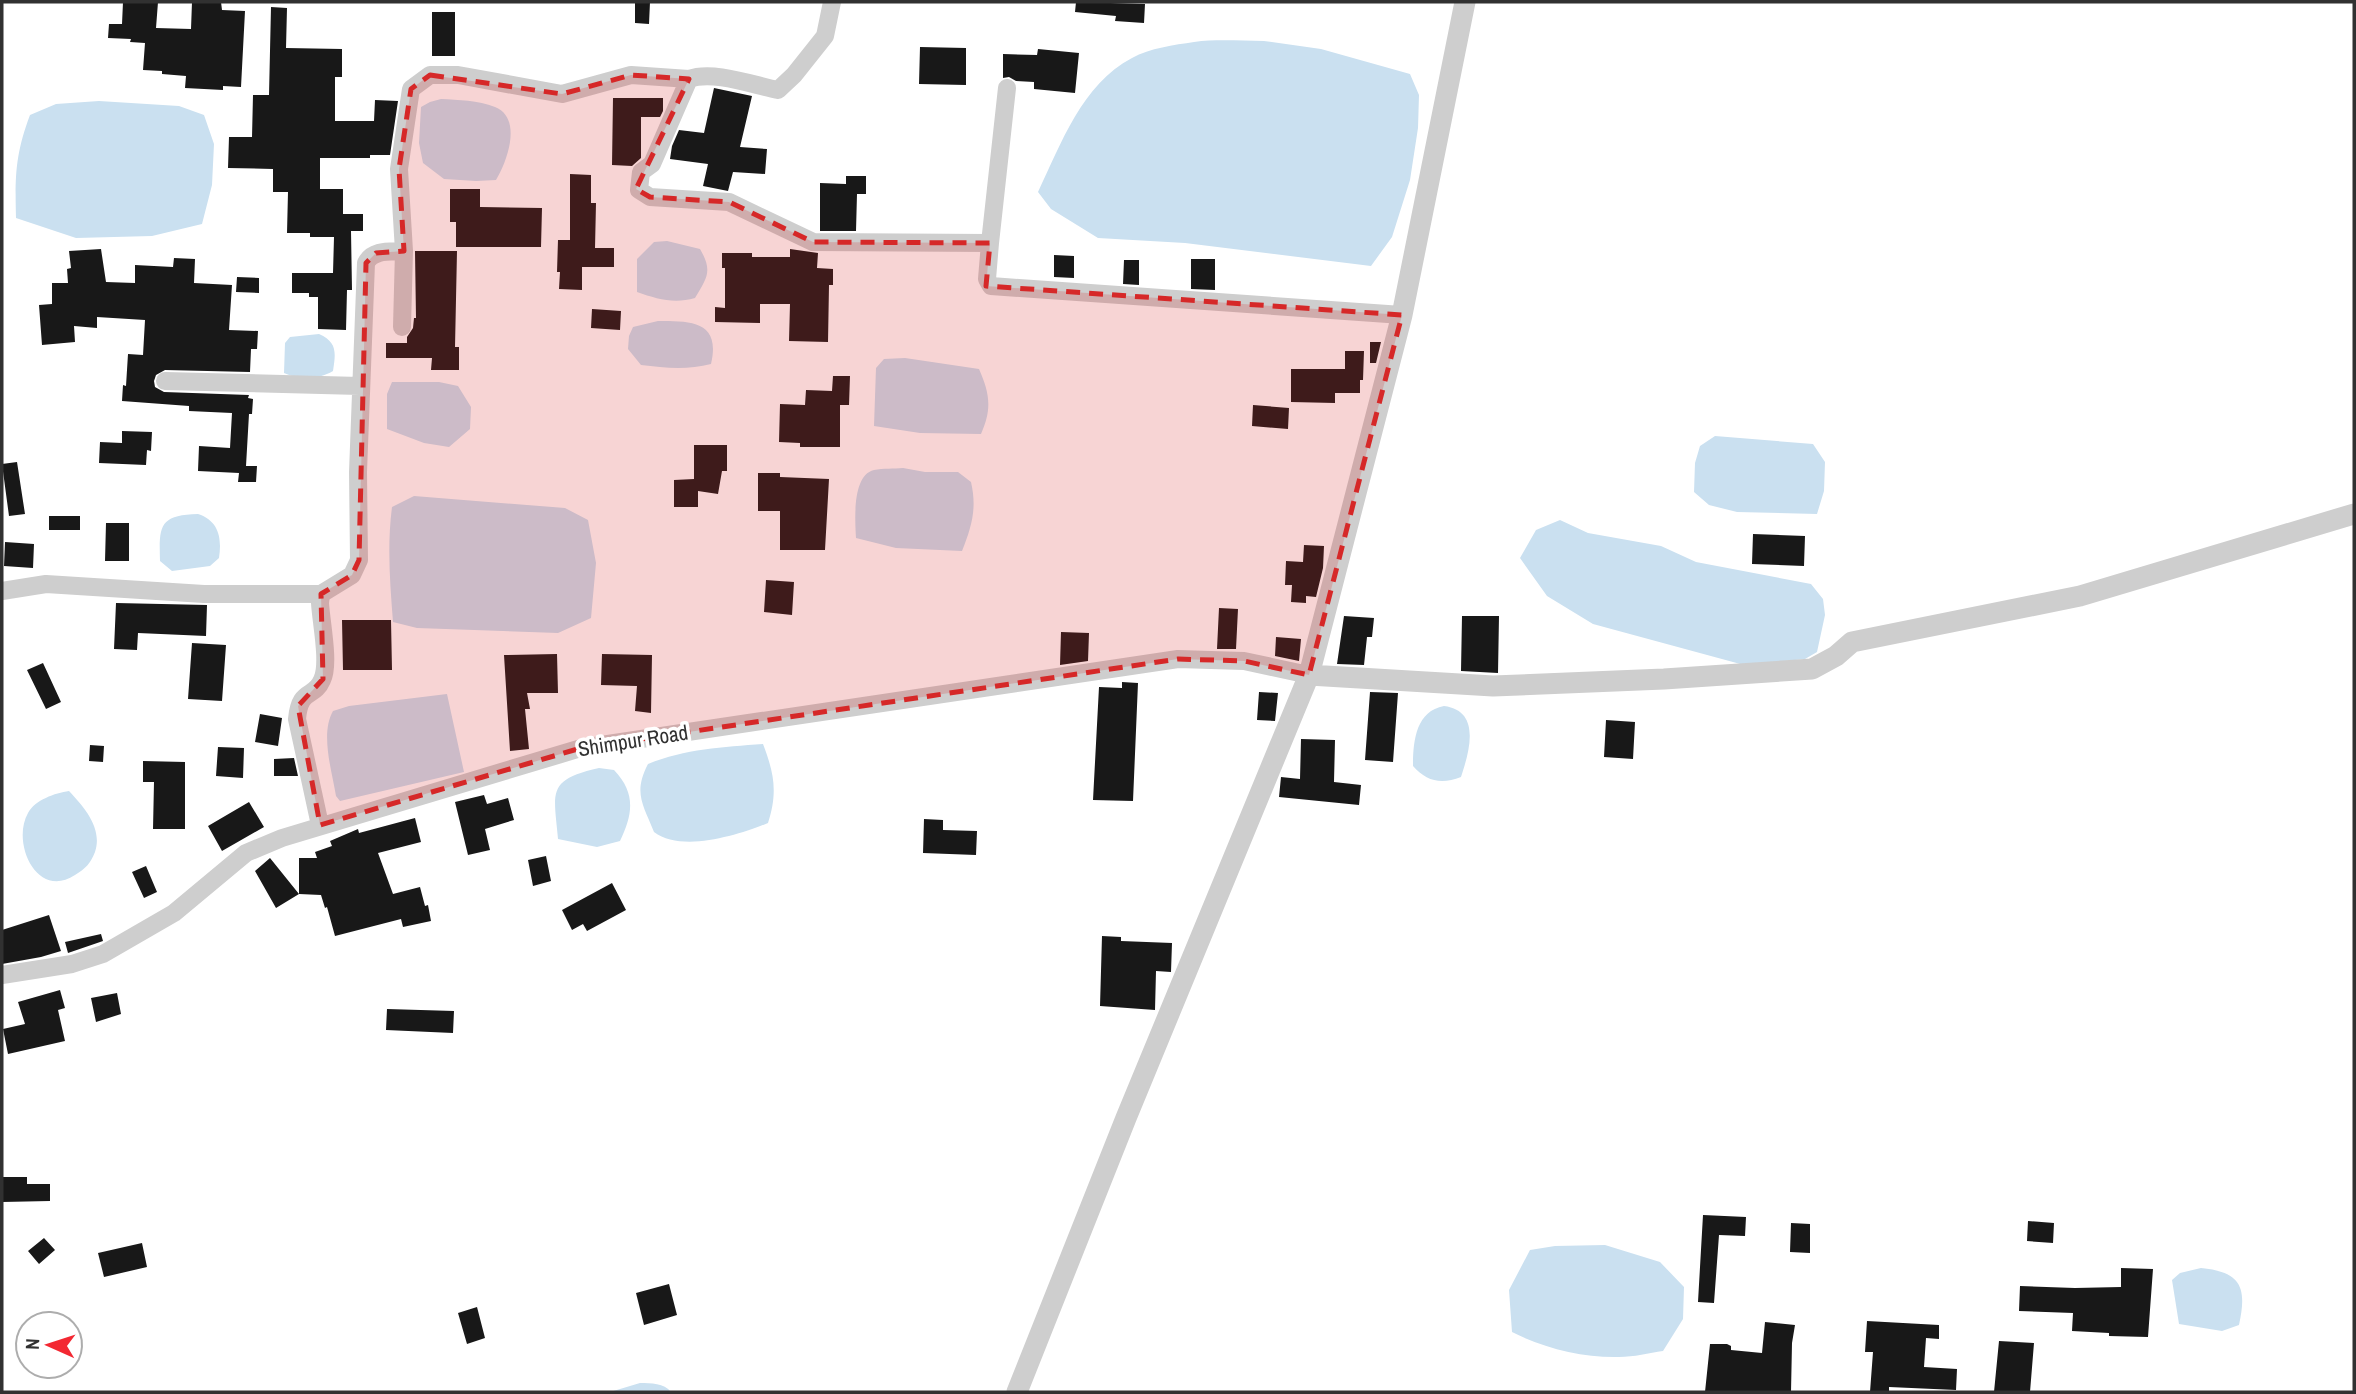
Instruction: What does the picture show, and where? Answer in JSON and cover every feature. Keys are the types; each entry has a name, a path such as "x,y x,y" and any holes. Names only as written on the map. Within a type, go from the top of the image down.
{"street":[{"path":"402,327 404,250 399,169 411,89 430,75 458,75 562,94 631,75 689,79 700,75 778,90 794,75 825,36 832,2"},
{"path":"1017,1392 1121,1130 1309,675 1402,314 1465,2"},
{"path":"689,79 652,164 641,172 639,190 650,197 729,202 813,242 989,243"},
{"path":"1007,88 989,243 987,279 991,286 1402,314"},
{"path":"2,591 46,584 204,594 321,594 352,575 359,560 358,471 366,262 376,253 404,250"},
{"path":"165,382 360,386"},
{"path":"1309,675 1493,686 1664,679 1812,669 1836,656 1852,642 2080,596 2354,514"},
{"path":"320,825 297,719 298,706 304,695 318,687 323,679 321,594"},
{"name":"Shimpur Road","path":"2,975 72,964 103,954 174,913 246,853 320,825 581,747 1178,659 1244,661 1309,675"}],"highlighted area":[{"path":"430,75 562,94 631,75 689,79 636,189 650,197 729,202 813,242 990,243 986,286 1402,315 1309,675 1244,661 1178,659 581,748 320,825 298,706 323,679 321,594 352,575 359,560 366,263 376,253 404,251 399,169 411,89"}],"water":[{"path":"1264,41 1321,49 1410,74 1419,95 1418,128 1410,180 1392,237 1371,266 1185,243 1098,238 1051,209 1038,192 1065,135 1086,99 1115,69 1154,49 1194,42"},
{"path":"441,99 482,103 504,113 511,130 510,141 496,180 444,179 423,163 419,143 421,107"},
{"path":"99,101 179,106 204,115 214,144 212,185 202,224 152,236 76,238 16,218 17,166 30,115 56,104"},
{"path":"667,241 700,249 704,257 707,274 695,298 666,300 637,292 637,259 654,242"},
{"path":"658,321 701,326 712,339 711,364 676,368 641,365 628,349 629,336 633,327"},
{"path":"319,334 329,340 334,348 333,371 309,378 284,373 285,343 290,337"},
{"path":"905,358 979,369 986,386 988,402 987,417 981,434 920,433 874,426 876,368 884,359"},
{"path":"392,382 439,382 458,386 471,407 470,429 449,447 424,443 387,429 387,394"},
{"path":"1715,436 1813,444 1825,462 1824,491 1817,514 1737,512 1709,505 1694,492 1695,463 1700,446"},
{"path":"903,468 925,472 958,472 971,482 973,517 962,551 896,548 856,538 856,499 862,480 874,470"},
{"path":"414,496 565,508 588,520 596,563 591,618 558,633 417,628 393,622 389,550 392,507"},
{"path":"198,514 211,521 218,531 219,558 210,566 172,571 160,561 161,531 169,520 175,517"},
{"path":"1560,520 1588,533 1661,546 1696,562 1811,584 1823,599 1825,615 1817,652 1805,659 1744,665 1593,624 1547,596 1520,558 1536,530"},
{"path":"447,694 464,772 340,801 336,796 327,741 329,720 333,711 349,706"},
{"path":"1444,706 1456,709 1464,716 1470,734 1461,777 1440,781 1418,771 1413,766 1413,756 1415,737 1422,721 1427,714"},
{"path":"763,744 770,764 774,792 768,823 727,837 695,842 666,838 654,832 640,791 648,764 690,752"},
{"path":"599,768 614,770 629,795 630,813 620,841 597,847 558,839 555,810 557,790 570,778"},
{"path":"69,791 91,818 97,843 95,852 87,865 75,875 61,881 49,880 31,865 25,852 24,825 35,804 52,795"},
{"path":"1605,1245 1660,1262 1684,1287 1683,1319 1663,1351 1625,1357 1592,1356 1550,1347 1512,1332 1509,1290 1530,1250 1555,1246"},
{"path":"2201,1268 2225,1273 2238,1284 2242,1301 2239,1325 2222,1331 2179,1324 2172,1280 2180,1273"},
{"path":"640,1383 661,1385 671,1392 610,1392"}],"building":[{"path":"123,2 158,2 156,28 191,29 192,2 221,2 222,10 245,11 241,87 223,86 223,90 185,88 186,76 143,70 145,43 108,38 109,24 122,24"},
{"path":"635,2 650,2 649,24 635,23"},
{"path":"1076,2 1145,4 1144,23 1115,21 1116,16 1075,12"},
{"path":"271,7 287,8 286,48 342,49 342,77 335,77 335,121 374,121 375,100 398,101 390,155 370,155 370,158 320,158 320,189 343,189 343,214 363,214 363,231 351,231 352,290 347,290 346,330 318,329 318,297 309,297 309,293 292,293 292,273 333,273 334,237 287,233 288,192 273,192 273,169 228,168 229,137 252,137 253,95 269,95"},
{"path":"432,12 455,12 455,56 432,56"},
{"path":"920,47 966,48 966,85 919,84"},
{"path":"1038,49 1079,53 1075,93 1034,89 1034,82 1003,78 1003,54 1037,55"},
{"path":"714,88 752,96 740,147 767,149 765,174 733,172 728,191 703,186 708,164 670,159 679,130 704,133"},
{"path":"613,98 663,98 660,117 641,117 641,158 632,166 612,165"},
{"path":"570,174 591,175 591,203 596,203 595,248 614,248 614,267 582,267 582,290 559,289 560,272 557,272 558,240 570,240"},
{"path":"846,176 866,176 866,194 857,194 856,231 820,231 820,183 846,184"},
{"path":"450,189 480,189 480,207 542,208 541,247 456,247 456,222 450,222"},
{"path":"101,249 106,282 135,283 135,265 173,267 174,258 195,259 194,283 232,285 229,330 258,331 257,349 251,349 250,372 165,370 156,375 154,381 155,387 164,392 249,395 248,398 253,399 252,414 249,414 246,466 257,466 256,482 238,482 239,473 198,471 199,446 230,448 232,413 189,411 189,406 122,401 128,354 143,355 145,320 97,317 97,328 74,326 75,342 42,345 39,305 52,304 52,283 68,283 67,269 71,268 69,251"},
{"path":"790,249 818,253 817,268 833,269 833,285 829,285 828,342 789,341 790,304 760,304 760,323 715,322 715,307 725,308 725,268 722,268 722,253 752,253 752,257 790,257"},
{"path":"415,251 457,251 455,347 459,347 459,370 431,370 432,358 386,358 386,343 407,343 416,318"},
{"path":"1054,255 1074,256 1074,278 1054,277"},
{"path":"1191,259 1215,259 1215,290 1191,289"},
{"path":"1124,260 1139,260 1139,285 1123,284"},
{"path":"237,277 259,278 259,293 236,292"},
{"path":"592,309 621,311 620,330 591,328"},
{"path":"1370,342 1381,342 1376,363 1370,363"},
{"path":"1345,351 1364,351 1360,393 1335,393 1335,403 1291,402 1291,369 1345,369"},
{"path":"833,376 850,376 849,405 840,405 840,447 800,447 800,443 779,442 780,404 805,405 806,390 832,391"},
{"path":"1253,405 1289,408 1288,429 1252,426"},
{"path":"122,431 152,432 151,451 147,450 146,465 99,463 100,442 122,443"},
{"path":"694,445 727,445 727,471 722,471 718,494 698,491 698,507 674,507 674,480 694,479"},
{"path":"17,462 25,514 9,516 2,464"},
{"path":"758,473 780,473 780,477 829,479 825,550 780,550 780,511 758,511"},
{"path":"49,516 80,516 80,530 49,530"},
{"path":"106,523 129,523 129,561 105,561"},
{"path":"1753,534 1805,536 1804,566 1752,564"},
{"path":"5,542 34,544 33,568 4,566"},
{"path":"1304,545 1324,546 1323,568 1316,597 1306,596 1306,603 1291,602 1292,585 1285,585 1286,561 1303,562"},
{"path":"766,580 794,582 792,615 764,612"},
{"path":"116,603 207,605 206,636 138,633 137,650 114,649"},
{"path":"1219,608 1238,609 1236,649 1217,649"},
{"path":"1344,616 1374,618 1372,637 1367,637 1364,665 1337,664"},
{"path":"1462,616 1499,616 1498,673 1461,671"},
{"path":"342,620 391,620 392,670 343,670"},
{"path":"1061,632 1089,633 1088,661 1060,665"},
{"path":"1276,637 1301,639 1299,661 1275,656"},
{"path":"192,643 226,645 222,701 188,699"},
{"path":"557,654 558,693 527,693 530,709 525,709 529,749 510,751 504,655"},
{"path":"602,654 652,655 651,713 635,711 637,686 601,685"},
{"path":"43,663 61,702 46,709 27,670"},
{"path":"1122,682 1138,683 1133,801 1093,800 1099,687 1122,688"},
{"path":"1259,692 1278,693 1275,721 1257,720"},
{"path":"1370,692 1398,693 1393,762 1365,760"},
{"path":"260,714 282,718 278,746 255,742"},
{"path":"1606,720 1635,722 1633,759 1604,757"},
{"path":"1301,739 1335,740 1334,782 1361,785 1359,805 1279,797 1281,777 1300,779"},
{"path":"90,745 104,746 103,762 89,761"},
{"path":"218,747 244,748 243,778 216,776"},
{"path":"294,758 298,776 274,776 274,759"},
{"path":"143,761 185,762 185,829 153,829 154,782 143,782"},
{"path":"484,795 487,804 508,798 514,820 485,829 490,850 468,855 455,802"},
{"path":"249,802 264,827 222,851 208,826"},
{"path":"415,818 421,842 378,853 393,894 420,887 431,921 403,927 401,919 335,936 321,895 299,894 299,858 317,858 315,852 332,846 330,841 358,829 359,833"},
{"path":"924,819 943,820 943,830 977,831 976,855 923,853"},
{"path":"546,856 551,881 533,886 528,860"},
{"path":"270,858 299,894 276,908 255,871"},
{"path":"146,866 157,892 144,898 132,872"},
{"path":"612,883 626,910 587,931 583,924 572,930 562,910"},
{"path":"49,915 61,951 2,964 2,930"},
{"path":"101,934 103,941 68,953 65,942"},
{"path":"1102,936 1121,937 1121,941 1172,943 1171,972 1156,971 1155,1010 1100,1006"},
{"path":"60,990 65,1008 58,1010 65,1041 8,1054 3,1029 25,1024 18,1002"},
{"path":"117,993 121,1014 96,1022 91,998"},
{"path":"387,1009 454,1011 453,1033 386,1030"},
{"path":"2,1177 27,1177 27,1184 50,1184 50,1201 2,1202"},
{"path":"1703,1215 1746,1217 1745,1236 1719,1235 1714,1303 1698,1302"},
{"path":"2028,1221 2054,1223 2053,1243 2027,1241"},
{"path":"1791,1223 1810,1224 1810,1253 1790,1252"},
{"path":"44,1238 55,1250 39,1264 28,1251"},
{"path":"142,1243 147,1267 104,1277 98,1253"},
{"path":"2121,1268 2153,1269 2148,1337 2072,1331 2073,1313 2019,1311 2020,1286 2121,1287"},
{"path":"669,1284 677,1315 644,1325 636,1293"},
{"path":"477,1307 485,1338 467,1344 458,1313"},
{"path":"1867,1321 1939,1325 1939,1339 1926,1338 1924,1367 1957,1369 1956,1390 1889,1387 1889,1392 1870,1392 1873,1352 1865,1352"},
{"path":"1765,1322 1795,1325 1791,1392 1705,1392 1710,1344 1727,1344 1731,1346 1731,1350 1762,1353"},
{"path":"1999,1341 2034,1343 2030,1392 1994,1392"}]}
